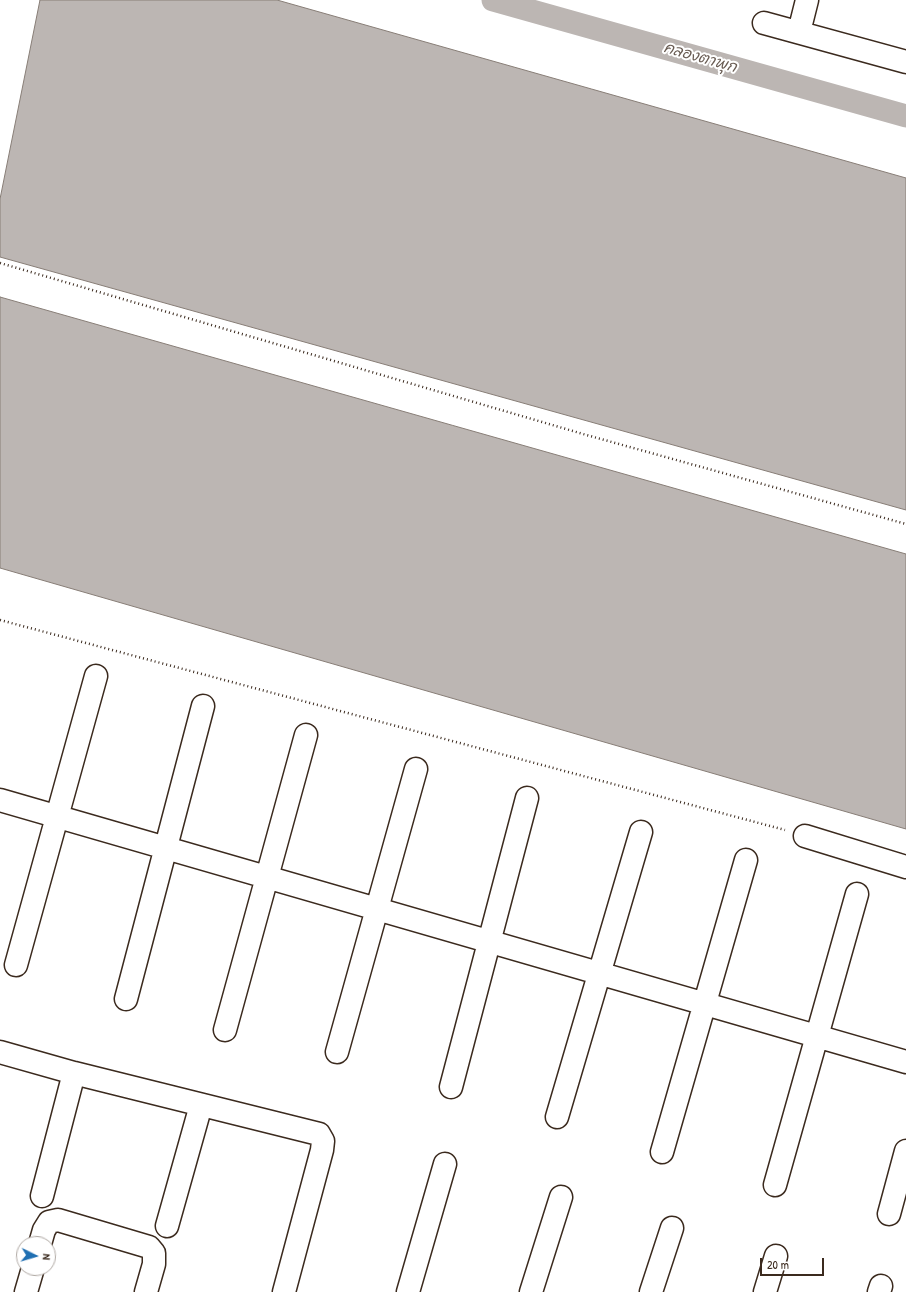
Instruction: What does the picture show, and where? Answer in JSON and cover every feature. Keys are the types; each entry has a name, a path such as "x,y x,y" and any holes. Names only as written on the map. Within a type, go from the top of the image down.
{"street":[{"path":"799,32 807,0"},
{"path":"764,23 906,62"},
{"path":"16,965 96,676"},
{"path":"126,999 203,706"},
{"path":"225,1030 306,735"},
{"path":"337,1052 416,770"},
{"path":"451,1087 528,798"},
{"path":"0,800 906,1062"},
{"path":"557,1117 641,832"},
{"path":"805,836 906,867"},
{"path":"662,1152 746,860"},
{"path":"776,1185 857,894"},
{"path":"0,1052 74,1073 319,1134 323,1141 322,1150 284,1292"},
{"path":"42,1196 74,1073"},
{"path":"167,1226 201,1105"},
{"path":"889,1214 906,1151"},
{"path":"408,1292 445,1164"},
{"path":"531,1292 561,1197"},
{"path":"42,1236 49,1222 58,1220 149,1246 154,1253 154,1264 146,1292"},
{"path":"651,1292 672,1228"},
{"path":"765,1292 776,1256"},
{"path":"26,1292 31,1276"}],"path":[{"path":"0,263 575,432 906,524"},
{"path":"0,620 805,836"}],"shaded area":[{"path":"40,0 277,0 906,178 906,510 0,257 0,199"},
{"path":"0,297 906,554 906,829 0,568"}],"waterway":[{"name":"คลองตาพุก","path":"493,0 906,116"}]}
